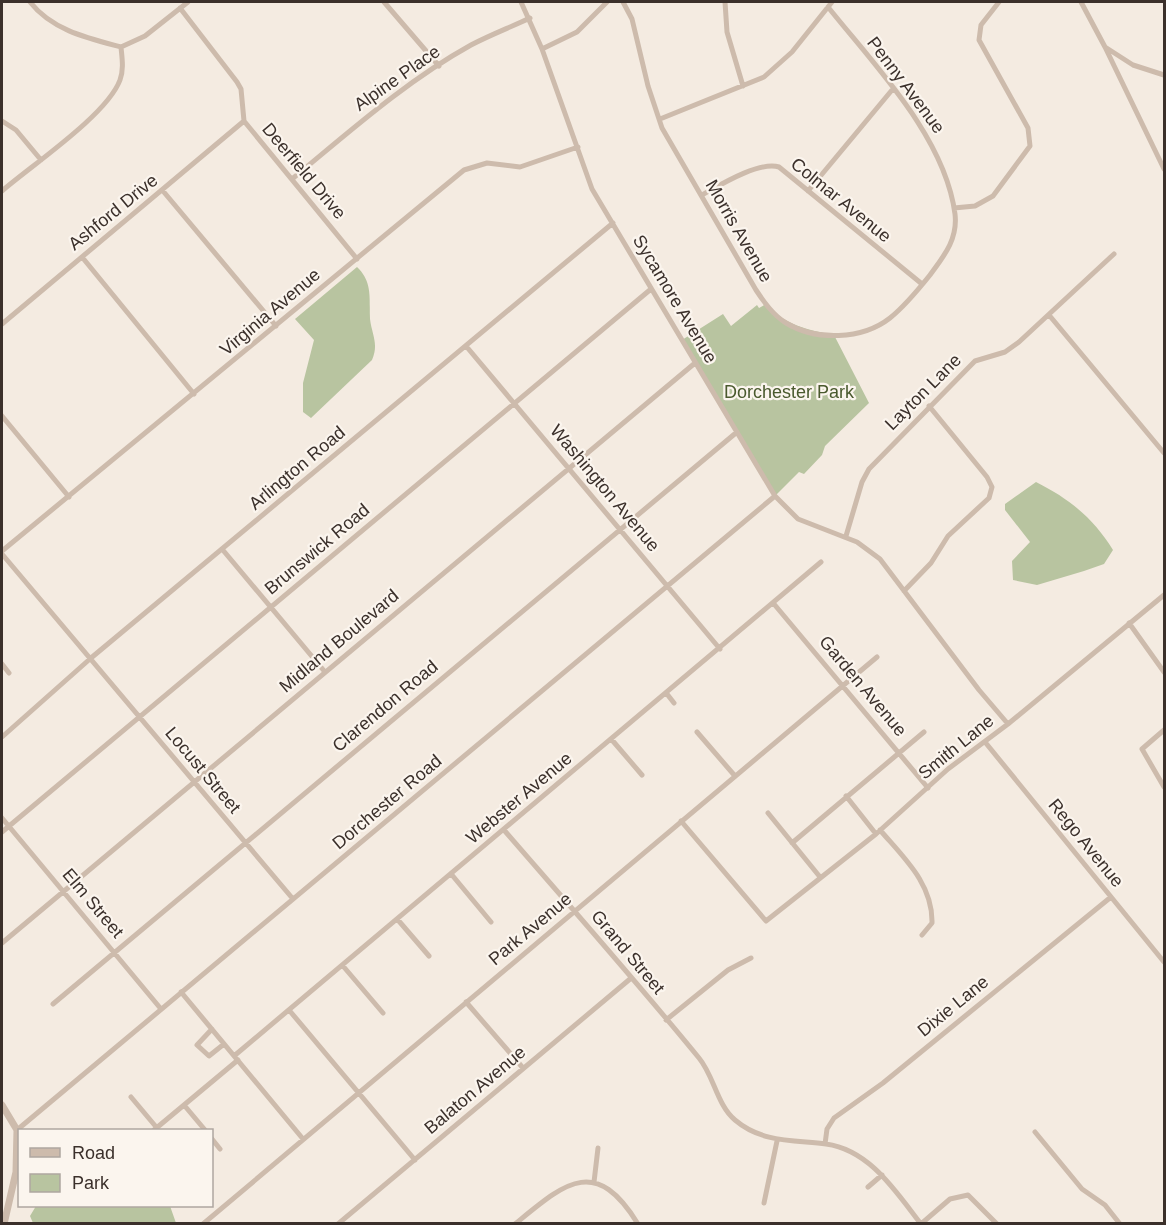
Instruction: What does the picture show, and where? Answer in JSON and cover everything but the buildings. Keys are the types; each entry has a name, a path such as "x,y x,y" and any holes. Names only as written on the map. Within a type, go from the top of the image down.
{"street":[{"path":"30,2 47,21 60,28 121,47 146,36 188,2"},
{"path":"384,2 439,66"},
{"name":"Sycamore Avenue","path":"521,2 543,49 592,189 775,496 798,519 846,536 880,559 979,690 1008,724"},
{"path":"543,49 577,32 607,2"},
{"name":"Morris Avenue","path":"624,2 632,19 648,86 669,143 763,300 780,318 802,329 834,335 862,332 889,318 922,284"},
{"path":"724,2 727,32 743,86"},
{"path":"660,119 764,77 786,58 832,2"},
{"path":"954,208 975,206 993,196 1030,146 1028,128 979,40 981,25 999,2"},
{"path":"1081,2 1164,169"},
{"name":"Penny Avenue","path":"828,7 921,125 935,151 954,208 955,229 950,246 922,284"},
{"name":"Deerfield Drive","path":"180,8 241,89 244,122 357,260"},
{"name":"Alpine Place","path":"292,179 366,117 439,66 477,42 530,18"},
{"path":"2,190 41,160 111,97 122,72 121,47"},
{"path":"1105,47 1133,65 1164,75"},
{"path":"808,191 892,90"},
{"path":"2,121 20,135 41,160"},
{"name":"Ashford Drive","path":"2,324 244,122"},
{"name":"Virginia Avenue","path":"2,553 464,170 487,163 504,167 526,166 578,147"},
{"name":"Colmar Avenue","path":"702,195 758,168 772,165 784,170 922,284"},
{"path":"163,191 276,326"},
{"name":"Arlington Road","path":"2,737 91,658 613,224"},
{"name":"Layton Lane","path":"846,536 862,482 869,469 975,361 1005,352 1049,315 1114,254"},
{"path":"82,257 194,394"},
{"name":"Brunswick Road","path":"2,832 651,289"},
{"path":"1049,315 1164,453"},
{"name":"Washington Avenue","path":"466,346 720,648"},
{"name":"Midland Boulevard","path":"2,943 695,363"},
{"path":"904,591 932,563 948,536 989,498 992,488 980,469 929,406"},
{"path":"2,416 69,497"},
{"name":"Clarendon Road","path":"52,1004 737,432"},
{"name":"Dorchester Road","path":"18,1129 775,496"},
{"path":"222,549 326,672"},
{"name":"Locust Street","path":"2,553 293,899"},
{"name":"Webster Avenue","path":"156,1129 289,1010 774,604 821,562"},
{"name":"Smith Lane","path":"681,821 766,921 878,832 928,788 1164,595"},
{"name":"Garden Avenue","path":"774,604 928,788"},
{"path":"1129,623 1164,672"},
{"name":"Park Avenue","path":"203,1224 357,1092 877,657"},
{"path":"2,664 9,673"},
{"path":"667,694 674,704"},
{"path":"1164,730 1142,750 1164,787"},
{"path":"697,732 735,776"},
{"path":"792,843 924,732"},
{"path":"612,740 642,775"},
{"name":"Rego Avenue","path":"985,742 1164,962"},
{"path":"846,796 915,872 928,894 932,923 922,935"},
{"path":"768,813 819,877"},
{"name":"Elm Street","path":"2,818 160,1009"},
{"name":"Grand Street","path":"504,830 666,1020"},
{"path":"452,875 491,921"},
{"name":"Dixie Lane","path":"825,1144 827,1129 834,1118 883,1083 1111,897"},
{"path":"398,920 429,956"},
{"path":"751,958 728,970 666,1020 704,1065 733,1118 751,1130 777,1141 825,1144 861,1159 882,1175 921,1224 950,1199 968,1195 997,1224"},
{"path":"343,966 383,1013"},
{"name":"Balaton Avenue","path":"339,1224 630,979"},
{"path":"181,992 303,1139"},
{"path":"466,1002 523,1068"},
{"path":"289,1010 415,1160"},
{"path":"212,1029 197,1045 201,1051 209,1056 224,1044"},
{"path":"131,1097 156,1129"},
{"path":"2,1105 17,1130 16,1172 4,1224"},
{"path":"184,1105 203,1129"},
{"path":"1035,1132 1082,1189 1105,1205 1120,1224"},
{"path":"213,1140 220,1149"},
{"path":"764,1203 777,1141"},
{"path":"594,1182 598,1148"},
{"path":"868,1187 882,1175"},
{"path":"515,1224 563,1187 594,1182 620,1197 638,1224"}],"green space":[{"path":"357,267 368,285 370,319 375,344 374,354 372,360 311,418 303,412 303,383 314,340 295,319"},
{"name":"Dorchester Park","path":"766,304 789,322 834,335 869,403 825,446 822,455 804,474 799,472 775,496 682,340 723,314 731,326 757,305 759,308"},
{"path":"1036,482 1060,495 1098,529 1113,550 1104,564 1037,585 1013,580 1012,561 1030,542 1005,510 1005,504"},
{"path":"35,1207 170,1207 176,1223 33,1223 30,1216"}]}
